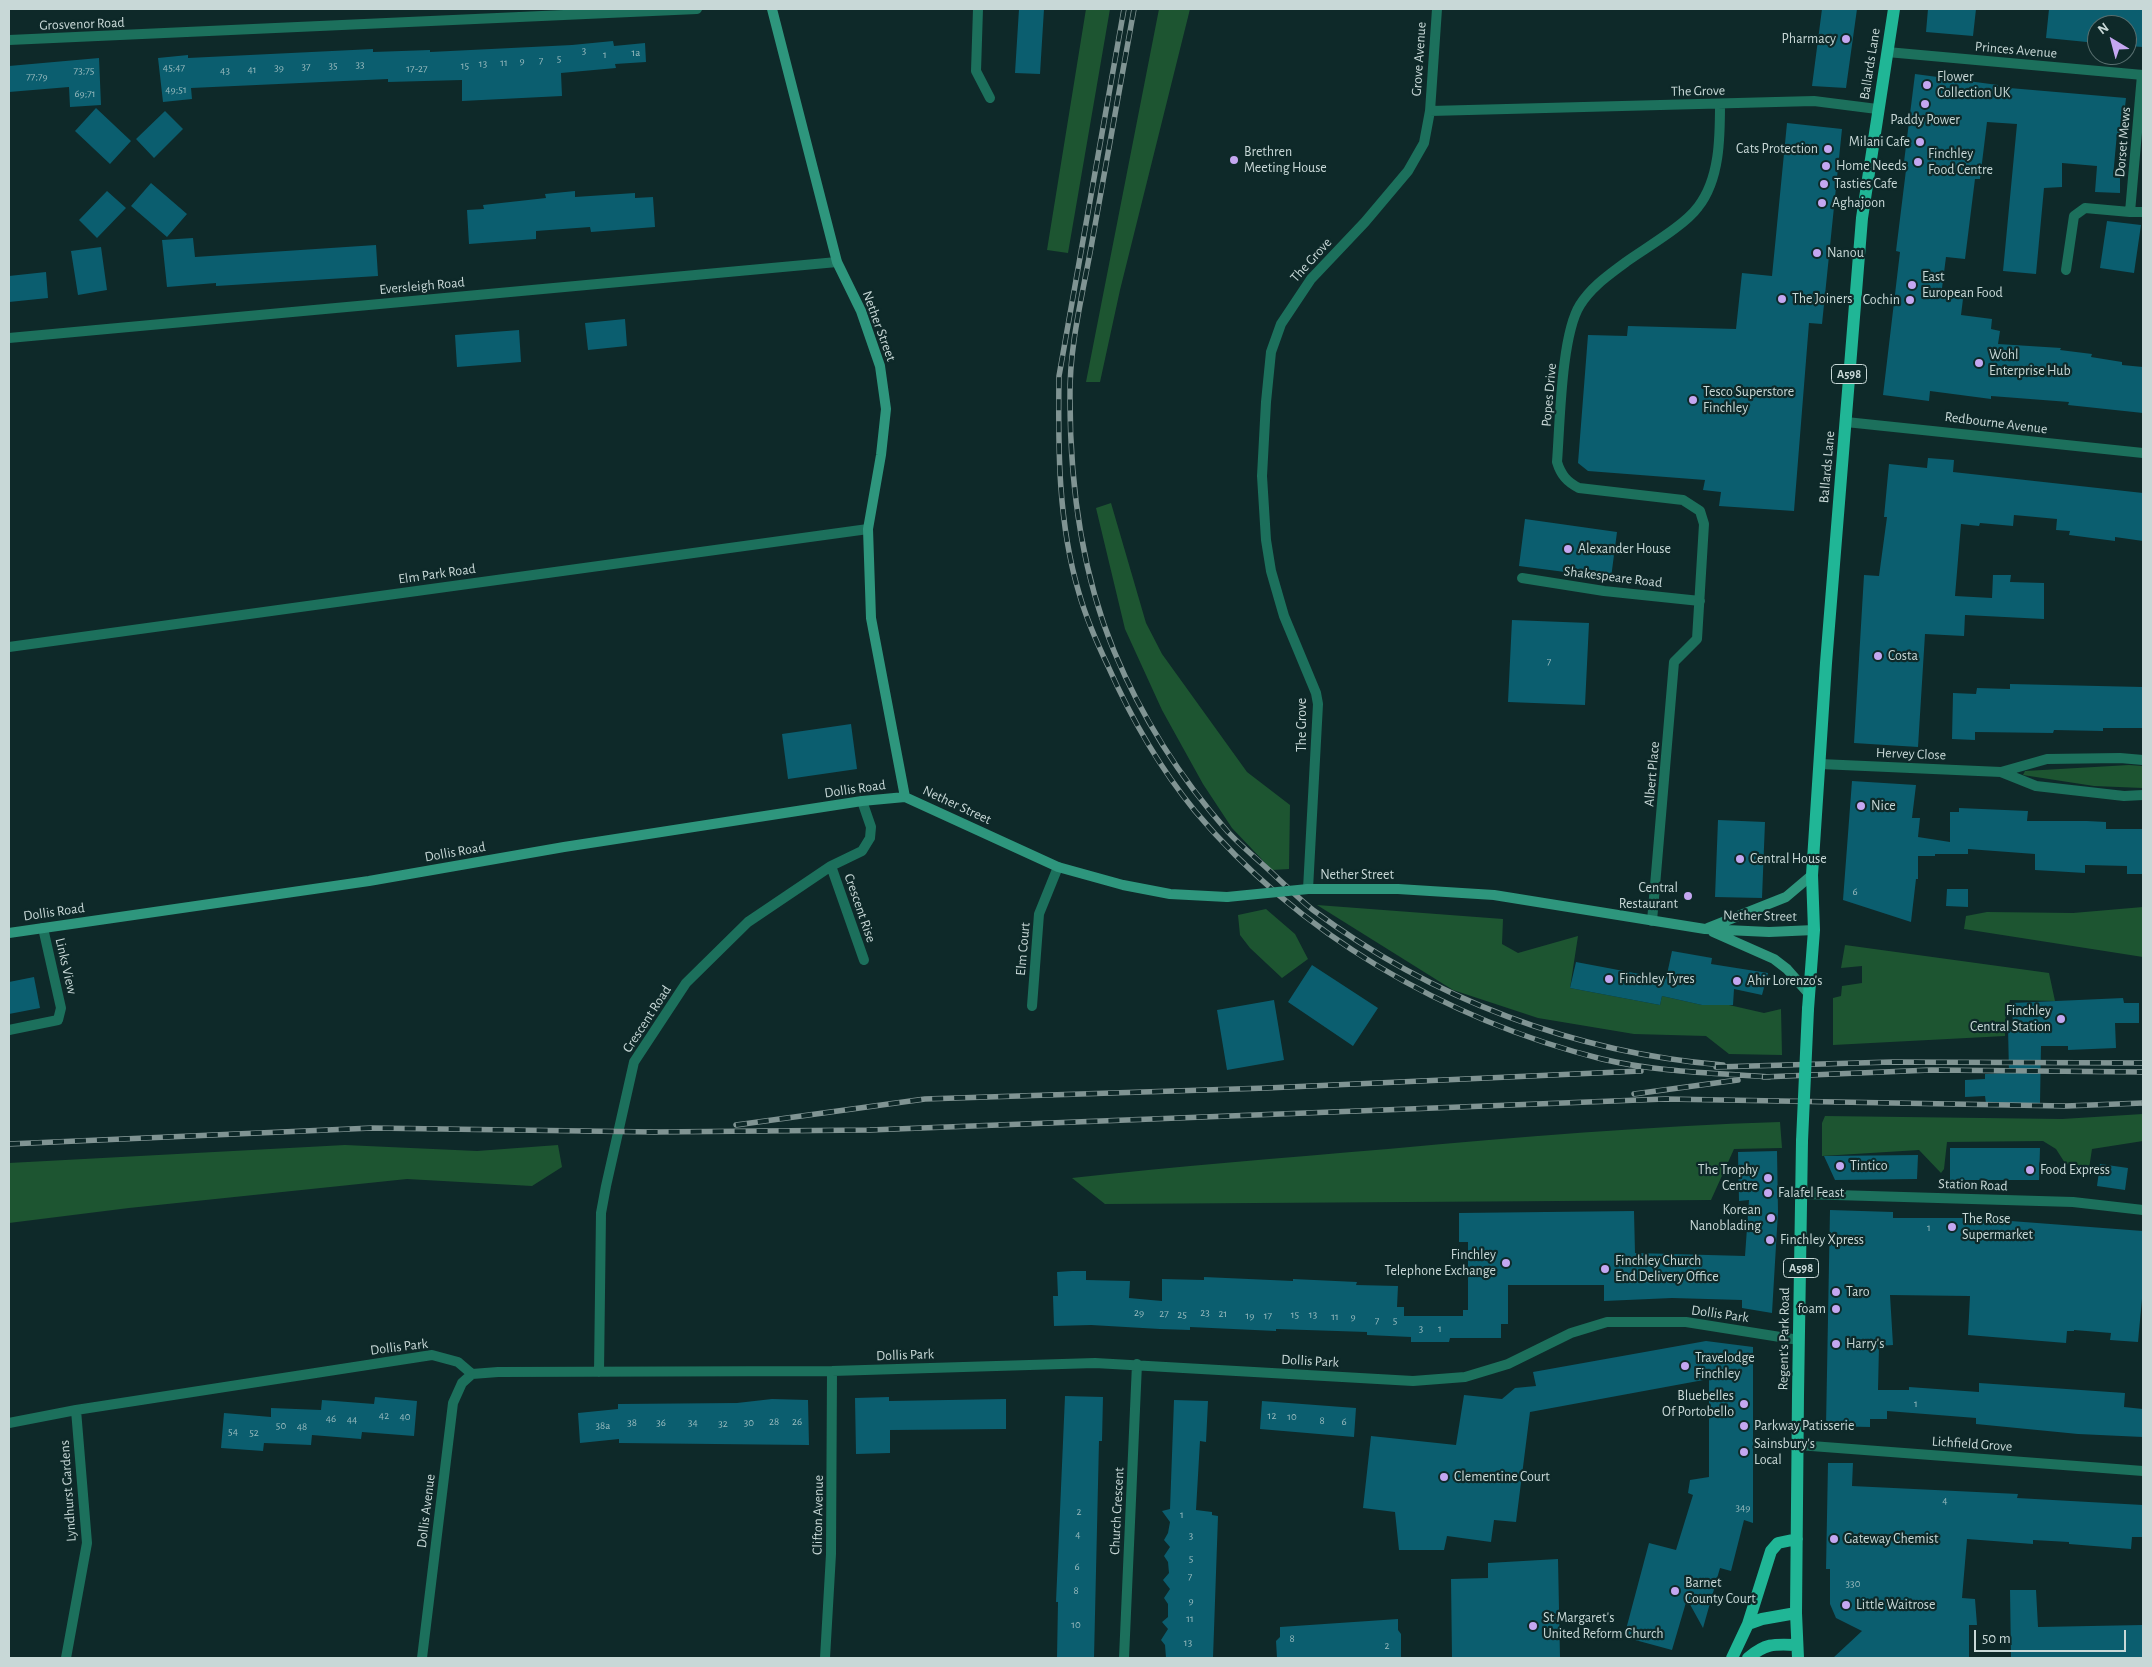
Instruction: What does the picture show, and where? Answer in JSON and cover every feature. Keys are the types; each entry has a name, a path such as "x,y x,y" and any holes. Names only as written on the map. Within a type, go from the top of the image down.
{"main road":[{"name":"Nether Street","path":"772,9 837,262 861,311 880,366 886,410 881,456 868,529 871,618 905,797 1058,867 1122,885 1170,894 1226,897 1308,889 1398,889 1494,895 1705,929 1769,932 1814,930"},
{"name":"Ballards Lane","path":"1814,930 1812,875 1826,663 1862,218 1877,109 1894,9"},
{"name":"Dollis Road","path":"9,933 369,881 862,801 905,797"},
{"path":"1705,929 1786,897 1812,875"},
{"name":"Nether Street","path":"1705,929 1774,959 1809,994"},
{"name":"Regent's Park Road","path":"1798,1658 1796,1613 1802,1141 1808,1009 1814,930"},
{"path":"1732,1658 1748,1624 1771,1551 1778,1543 1797,1539"},
{"path":"1748,1624 1796,1613"},
{"path":"1748,1658 1764,1647 1774,1644 1797,1644"}],"street":[{"name":"Grosvenor Road","path":"9,40 697,9"},
{"path":"978,9 976,71 990,98"},
{"name":"Grove Avenue","path":"1430,111 1437,9"},
{"name":"Princes Avenue","path":"1887,52 2143,75"},
{"name":"Dorset Mews","path":"2130,212 2143,75"},
{"name":"The Grove","path":"1308,889 1318,704 1316,693 1284,616 1271,571 1266,540 1262,476 1271,352 1281,324 1311,278 1365,222 1408,171 1424,143 1430,111 1814,101 1877,109"},
{"name":"Popes Drive","path":"1697,639 1704,524 1700,511 1683,500 1579,488 1571,484 1560,473 1557,462 1566,349 1579,306 1596,284 1698,208 1711,183 1720,138 1720,104"},
{"path":"2066,270 2074,216 2085,208 2143,212"},
{"name":"Eversleigh Road","path":"9,338 837,262"},
{"name":"Redbourne Avenue","path":"1846,422 2143,453"},
{"name":"Elm Park Road","path":"9,647 868,529"},
{"name":"Shakespeare Road","path":"1522,578 1604,591 1700,602"},
{"name":"Albert Place","path":"1652,921 1674,662 1697,639"},
{"name":"Hervey Close","path":"1820,764 2001,772 2047,759 2120,758 2143,760"},
{"name":"Hervey Close","path":"2001,772 2036,786 2124,796 2143,795"},
{"name":"Crescent Road","path":"599,1372 601,1213 634,1062 686,983 748,922 831,866 862,850 870,838 871,828 862,801"},
{"name":"Crescent Rise","path":"831,866 864,960"},
{"name":"Elm Court","path":"1032,1006 1039,914 1058,867"},
{"name":"Links View","path":"9,1030 58,1020 61,1008 43,928"},
{"name":"Station Road","path":"1802,1194 2073,1202 2143,1210"},
{"name":"Dollis Park","path":"9,1423 76,1410 432,1355 458,1362 472,1374 498,1372 832,1371 1094,1363 1412,1381 1465,1377 1508,1364 1571,1333 1607,1322 1686,1322 1799,1340"},
{"name":"Church Crescent","path":"1124,1658 1137,1364"},
{"name":"Clifton Avenue","path":"824,1658 831,1554 832,1371"},
{"name":"Dollis Avenue","path":"422,1658 453,1403 462,1383 472,1374"},
{"name":"Lyndhurst Gardens","path":"66,1658 87,1543 76,1410"},
{"name":"Lichfield Grove","path":"1798,1445 2143,1471"}],"green space":[{"path":"1086,9 1110,9 1068,253 1047,250"},
{"path":"1159,9 1190,9 1120,290 1100,382 1086,382"},
{"path":"1111,503 1146,623 1162,654 1247,772 1290,805 1289,869 1272,870 1232,828 1203,784 1162,710 1125,629 1096,508"},
{"path":"2129,765 2143,766 2143,788 2094,786 2023,775 2025,771"},
{"path":"1317,905 1503,919 1502,944 1518,953 1578,936 1570,988 1660,1005 1662,996 1702,1005 1729,1005 1764,1013 1781,1009 1782,1055 1729,1054 1706,1036 1634,1034 1538,1018 1453,990"},
{"path":"2143,907 2143,957 1964,929 1966,916 1987,912 2073,913"},
{"path":"1266,909 1295,934 1308,959 1282,978 1250,948 1240,935 1238,915"},
{"path":"1845,945 2049,973 2055,1001 2010,1000 2005,1020 2005,1036 1833,1045 1833,998 1841,996 1842,986 1862,983 1862,966 1841,968"},
{"path":"2143,1114 2143,1141 2092,1149 2088,1175 2065,1163 2056,1149 2043,1141 1947,1142 1944,1169 1941,1173 1919,1150 1822,1156 1822,1123 1825,1116 2062,1119"},
{"path":"1780,1122 1782,1148 1734,1149 1711,1200 1105,1204 1072,1178 1535,1136 1682,1126"},
{"path":"345,1145 477,1151 558,1145 562,1167 532,1186 407,1179 129,1208 9,1223 9,1163"}],"building":[{"path":"1019,9 1044,9 1040,74 1015,73"},
{"path":"1822,9 1857,9 1846,88 1812,86"},
{"path":"1928,9 1976,9 1973,36 1926,32"},
{"path":"2049,9 2143,9 2143,47 2137,47 2137,15 2087,15 2087,42 2046,38"},
{"path":"613,41 614,46 645,43 646,62 615,64 616,68 561,73 562,96 462,101 462,80 388,82 388,79 191,88 192,99 163,102 158,58 188,55 188,58 373,49 373,52 430,50 430,52 572,45"},
{"path":"99,58 101,105 70,107 69,87 9,92 9,66"},
{"path":"1915,74 1998,85 1998,87 2126,98 2122,133 2117,133 2113,177 2120,178 2120,193 2095,192 2097,166 2062,163 2062,187 2044,188 2036,274 2003,271 2017,124 1987,122 1980,179 1975,179 1965,259 1946,257 1941,296 1963,299 1961,315 1992,319 1991,329 2000,331 1998,344 2061,348 2060,350 2092,354 2091,357 2122,362 2122,365 2143,367 2143,413 2068,405 2069,402 1991,396 1991,399 1930,391 1929,401 1883,395 1900,252 1896,251 1906,170 1903,170"},
{"path":"96,108 131,141 110,164 75,131"},
{"path":"165,111 183,129 154,158 136,139"},
{"name":"Tesco Superstore Finchley","path":"1787,123 1842,129 1822,324 1809,323 1794,511 1719,506 1721,492 1703,490 1705,480 1588,471 1578,463 1588,335 1627,336 1628,326 1736,329 1742,273 1772,276"},
{"path":"151,183 187,214 167,237 131,206"},
{"path":"107,191 126,208 97,238 79,220"},
{"path":"575,191 575,197 635,193 635,198 653,197 655,227 591,232 590,227 536,231 536,239 469,244 467,210 484,209 483,205 546,198 545,194"},
{"path":"2107,221 2141,225 2134,273 2100,268"},
{"path":"193,238 195,257 376,245 378,276 216,286 216,283 167,287 162,240"},
{"path":"101,247 107,290 78,295 71,251"},
{"path":"46,272 48,298 9,302 9,276"},
{"path":"625,319 627,346 588,350 585,323"},
{"path":"519,330 521,362 457,367 455,335"},
{"path":"1928,458 1954,460 1953,472 2143,493 2143,541 2115,537 2115,541 2069,535 2070,531 2056,530 2057,519 2014,515 2013,526 1980,523 1979,526 1961,524 1955,596 1992,598 1993,575 2011,575 2010,582 2044,583 2044,619 1965,615 1964,636 1925,634 1918,747 1854,743 1864,575 1879,576 1887,517 1884,517 1889,464 1927,468"},
{"name":"Alexander House","path":"1525,519 1617,532 1611,578 1519,566"},
{"path":"1512,620 1589,623 1585,705 1508,702"},
{"path":"2010,684 2143,687 2143,728 2103,728 2103,731 2054,730 2053,733 1975,732 1975,740 1952,739 1953,693 1976,694 1977,688 2010,689"},
{"path":"851,724 857,769 788,779 782,734"},
{"path":"1852,781 1916,785 1912,818 1920,818 1918,837 1950,842 1950,812 1959,812 1959,808 2028,811 2027,821 2106,822 2106,829 2143,829 2143,874 2127,874 2127,866 2085,865 2085,873 2035,870 2035,854 1968,849 1968,854 1918,856 1918,879 1916,879 1911,922 1843,900"},
{"name":"Central House","path":"1718,820 1765,822 1762,898 1715,897"},
{"path":"1947,889 1968,889 1968,907 1946,906"},
{"path":"1672,951 1712,958 1711,964 1768,973 1762,995 1734,989 1733,1005 1702,1005 1662,996 1660,1005 1570,988 1576,962 1666,979"},
{"path":"1312,965 1378,1008 1353,1046 1288,1002"},
{"path":"34,977 40,1008 9,1014 9,982"},
{"path":"2123,998 2124,1003 2139,1003 2139,1023 2115,1023 2116,1048 2068,1050 2068,1046 2041,1046 2040,1103 1986,1104 1985,1096 1965,1097 1965,1080 1985,1079 1985,1074 2009,1073 2008,1027 2013,1027 2012,1003"},
{"path":"1274,1000 1284,1060 1227,1070 1217,1010"},
{"path":"1950,1148 2040,1148 2039,1180 1950,1180"},
{"path":"1777,1151 1778,1212 1772,1313 1742,1308 1742,1300 1672,1298 1604,1301 1604,1285 1508,1285 1508,1324 1501,1324 1501,1338 1450,1338 1449,1342 1411,1342 1411,1337 1367,1335 1367,1332 1276,1329 1276,1331 1190,1327 1190,1330 1091,1325 1054,1326 1053,1296 1058,1296 1057,1272 1072,1271 1086,1271 1086,1280 1130,1281 1129,1298 1162,1301 1162,1279 1204,1280 1204,1277 1293,1281 1293,1279 1357,1282 1356,1285 1398,1286 1397,1307 1404,1307 1404,1316 1463,1316 1463,1310 1468,1310 1468,1242 1459,1242 1459,1213 1634,1211 1635,1253 1745,1256 1749,1200 1739,1201 1738,1152"},
{"path":"1918,1155 1917,1179 1835,1180 1824,1156"},
{"path":"2100,1164 2128,1168 2125,1190 2097,1186"},
{"path":"1830,1210 1893,1212 1893,1218 1971,1218 2143,1231 2143,1288 2138,1342 2110,1340 2111,1333 2074,1330 2067,1331 2066,1343 1968,1335 1970,1296 1890,1295 1893,1345 1879,1346 1878,1390 1909,1390 1909,1387 1979,1392 1979,1383 2125,1393 2124,1407 2143,1409 2143,1437 2078,1434 1976,1424 1976,1418 1887,1411 1887,1419 1870,1419 1870,1427 1826,1426"},
{"path":"1706,1341 1753,1347 1753,1523 1744,1520 1731,1571 1720,1568 1703,1628 1687,1599 1672,1650 1624,1637 1649,1543 1676,1550 1693,1495 1688,1493 1690,1480 1709,1477 1709,1379 1530,1412 1516,1522 1494,1520 1491,1542 1447,1536 1444,1550 1399,1550 1395,1512 1363,1508 1371,1436 1456,1445 1464,1395 1502,1399 1515,1388 1536,1386 1533,1372"},
{"path":"1065,1396 1103,1397 1102,1441 1099,1441 1094,1658 1057,1658 1058,1602 1056,1602"},
{"path":"375,1397 417,1401 414,1436 362,1432 361,1439 312,1435 311,1445 264,1443 263,1451 221,1448 224,1413 271,1417 271,1408 321,1410 322,1400 374,1404"},
{"path":"889,1397 889,1401 1006,1399 1006,1429 890,1430 890,1453 856,1454 855,1398"},
{"path":"772,1399 808,1400 809,1445 619,1443 619,1439 580,1443 578,1413 618,1409 618,1404 737,1403"},
{"path":"1174,1400 1208,1401 1206,1442 1200,1441 1196,1510 1212,1512 1212,1515 1218,1516 1213,1658 1166,1658 1165,1645 1161,1640 1168,1629 1162,1622 1168,1617 1168,1604 1164,1598 1170,1589 1163,1580 1169,1573 1168,1562 1164,1556 1170,1547 1164,1540 1168,1533 1170,1522 1162,1511 1170,1509"},
{"path":"1262,1401 1356,1408 1354,1437 1260,1429"},
{"path":"1828,1463 1853,1463 1852,1486 2018,1494 2017,1498 2143,1505 2143,1537 2132,1537 2131,1549 2069,1544 2069,1542 2033,1540 2033,1544 1967,1539 1962,1598 1975,1599 1977,1625 1969,1625 1969,1658 1833,1658 1862,1631 1836,1618 1830,1604 1830,1569 1826,1569"},
{"path":"1558,1559 1560,1658 1452,1658 1451,1579 1488,1578 1488,1563"},
{"path":"2010,1590 2036,1590 2038,1627 2143,1625 2143,1658 2011,1658"},
{"path":"1398,1619 1398,1630 1401,1634 1401,1658 1277,1658 1276,1641 1280,1637 1280,1627"}],"railway":[{"path":"1124,9 1059,376 1059,458 1067,540 1082,602 1088,621 1117,685 1147,742 1169,777 1195,811 1236,855 1280,896 1328,933 1379,966 1432,996 1487,1021 1544,1042 1602,1059 1643,1067 1770,1077"},
{"path":"1134,9 1077,320 1070,378 1070,398 1075,494 1093,590 1114,651 1150,723 1178,769 1228,832 1307,905 1359,942 1406,970 1456,995 1507,1016 1560,1034 1613,1048 1668,1059 1723,1065"},
{"path":"1716,1067 1892,1062 2143,1063"},
{"path":"1763,1077 1931,1070 2143,1072"},
{"path":"736,1125 925,1099 1267,1088 1641,1071"},
{"path":"1634,1094 1738,1080"},
{"path":"9,1144 372,1128 654,1132 870,1130 1665,1099 2066,1106 2143,1103"}],"place":[{"name":"Pharmacy","path":"1846,39"},
{"name":"Flower Collection UK","path":"1927,85"},
{"name":"Paddy Power","path":"1925,104"},
{"name":"Milani Cafe","path":"1920,142"},
{"name":"Cats Protection","path":"1828,149"},
{"name":"Brethren Meeting House","path":"1234,160"},
{"name":"Finchley Food Centre","path":"1918,162"},
{"name":"Home Needs","path":"1826,166"},
{"name":"Tasties Cafe","path":"1824,184"},
{"name":"Aghajoon","path":"1822,203"},
{"name":"Nanou","path":"1817,253"},
{"name":"East European Food","path":"1912,285"},
{"name":"The Joiners","path":"1782,299"},
{"name":"Cochin","path":"1910,300"},
{"name":"Wohl Enterprise Hub","path":"1979,363"},
{"name":"Tesco Superstore Finchley","path":"1693,400"},
{"name":"Alexander House","path":"1568,549"},
{"name":"Costa","path":"1878,656"},
{"name":"Nice","path":"1861,806"},
{"name":"Central House","path":"1740,859"},
{"name":"Central Restaurant","path":"1688,896"},
{"name":"Finchley Tyres","path":"1609,979"},
{"name":"Ahir Lorenzo's","path":"1737,981"},
{"name":"Finchley Central Station","path":"2061,1019"},
{"name":"Tintico","path":"1840,1166"},
{"name":"Food Express","path":"2030,1170"},
{"name":"The Trophy Centre","path":"1768,1178"},
{"name":"Falafel Feast","path":"1768,1193"},
{"name":"Korean Nanoblading","path":"1771,1218"},
{"name":"The Rose Supermarket","path":"1952,1227"},
{"name":"Finchley Xpress","path":"1770,1240"},
{"name":"Finchley Telephone Exchange","path":"1506,1263"},
{"name":"Finchley Church End Delivery Office","path":"1605,1269"},
{"name":"Taro","path":"1836,1292"},
{"name":"foam","path":"1836,1309"},
{"name":"Harry's","path":"1836,1344"},
{"name":"Travelodge Finchley","path":"1685,1366"},
{"name":"Bluebelles Of Portobello","path":"1744,1404"},
{"name":"Parkway Patisserie","path":"1744,1426"},
{"name":"Sainsbury's Local","path":"1744,1452"},
{"name":"Clementine Court","path":"1444,1477"},
{"name":"Gateway Chemist","path":"1834,1539"},
{"name":"Barnet County Court","path":"1675,1591"},
{"name":"Little Waitrose","path":"1846,1605"},
{"name":"St Margaret's United Reform Church","path":"1533,1626"}]}
